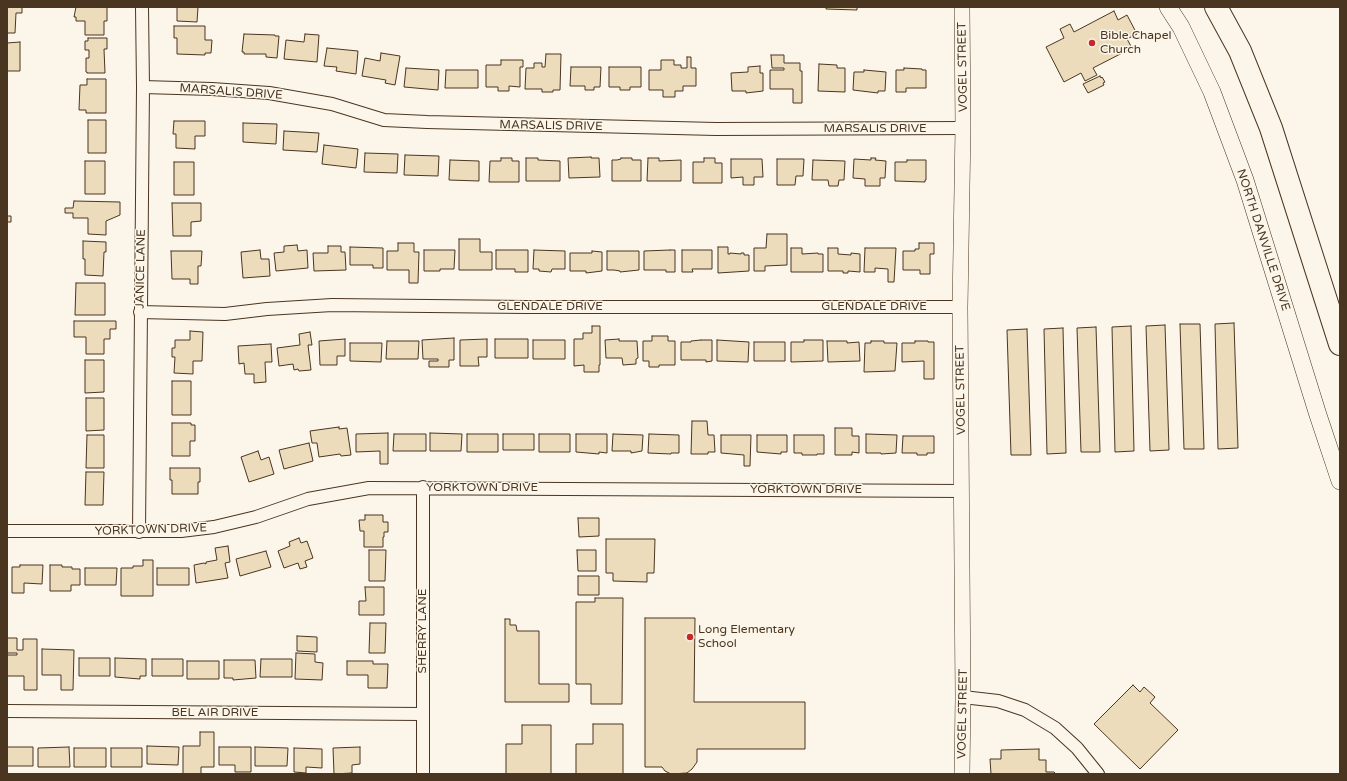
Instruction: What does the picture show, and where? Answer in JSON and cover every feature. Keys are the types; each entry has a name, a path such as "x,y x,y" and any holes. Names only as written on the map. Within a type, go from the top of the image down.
{"highway":[{"path":"1216,7 1240,51 1271,128 1340,344"}],"main road":[{"name":"NORTH DANVILLE DRIVE","path":"1168,7 1181,27 1212,92 1245,180 1315,407 1340,481"}],"street":[{"name":"JANICE LANE","path":"139,532 143,87 142,7"},
{"name":"VOGEL STREET","path":"962,7 963,128 960,307 963,697 962,774"},
{"name":"MARSALIS DRIVE","path":"143,87 212,89 269,93 332,104 384,120 716,129 963,128"},
{"name":"GLENDALE DRIVE","path":"140,312 225,314 332,305 518,307 960,307"},
{"name":"YORKTOWN DRIVE","path":"7,531 139,532 181,531 214,528 256,517 308,499 369,488 423,487 962,491"},
{"name":"SHERRY LANE","path":"423,487 423,774"},
{"path":"963,697 998,701 1025,710 1055,728 1077,748 1098,774"},
{"name":"BEL AIR DRIVE","path":"7,711 422,714"}],"building":[{"path":"7,7 22,7 22,13 16,13 15,33 7,33"},
{"path":"76,7 107,7 107,21 104,21 104,35 85,35 85,21 76,21 76,17 74,17"},
{"path":"176,7 198,7 197,22 177,21"},
{"path":"826,7 857,7 857,10 826,9"},
{"name":"Bible Chapel Church","path":"1114,11 1118,20 1127,15 1137,34 1127,39 1132,48 1093,68 1097,75 1085,81 1081,73 1064,82 1046,47 1064,38 1060,29 1070,24 1074,32"},
{"path":"174,26 205,26 205,40 212,40 211,53 205,53 205,55 177,54 177,38 174,38"},
{"path":"244,34 279,36 277,58 266,57 266,54 244,54 244,52 242,52"},
{"path":"305,34 319,35 317,62 284,59 286,40 304,42"},
{"path":"88,38 107,38 107,49 104,49 105,73 86,72 86,58 89,58 89,50 85,50 85,41 88,41"},
{"path":"20,42 20,71 7,71 7,43"},
{"path":"327,48 358,51 356,74 336,71 337,67 324,66"},
{"path":"381,53 400,56 395,85 385,83 386,80 362,76 365,58 380,61"},
{"path":"546,54 561,54 560,90 553,90 553,92 542,92 542,89 525,89 526,68 534,68 534,63 542,63 542,67 545,67"},
{"path":"771,55 784,55 784,63 800,63 800,71 802,71 802,103 793,103 793,89 770,89 770,70 784,70 784,68 772,68"},
{"path":"687,57 691,57 691,68 696,68 696,86 683,86 683,91 675,91 675,97 663,97 663,90 649,90 649,70 661,70 661,60 674,60 674,65 681,65 681,68 687,68"},
{"path":"501,60 523,60 523,67 520,67 520,87 509,86 509,91 498,91 498,87 486,87 486,65 501,65"},
{"path":"819,64 837,65 837,68 845,68 845,92 818,91"},
{"path":"760,66 760,73 763,73 763,91 746,93 746,91 732,91 731,73 748,72 748,67"},
{"path":"571,67 601,67 600,87 594,87 594,90 585,90 585,86 570,86"},
{"path":"609,67 641,67 641,87 630,87 630,90 620,90 620,87 609,87"},
{"path":"406,68 439,70 438,90 404,87"},
{"path":"904,68 926,70 926,88 906,88 906,92 896,92 896,70 904,70"},
{"path":"446,70 478,70 478,88 445,88"},
{"path":"864,70 886,72 885,91 878,91 878,93 853,90 854,72 864,72"},
{"path":"1100,76 1105,82 1103,83 1104,85 1088,93 1083,84"},
{"path":"87,79 106,79 106,113 86,113 86,110 79,110 80,85 87,85"},
{"path":"88,120 106,120 106,153 88,153"},
{"path":"174,121 205,121 205,136 195,136 195,149 176,148 176,134 173,134"},
{"path":"243,123 277,124 276,144 243,142"},
{"path":"284,131 319,133 317,152 283,150"},
{"path":"324,145 358,149 356,168 322,164"},
{"path":"365,153 398,154 397,173 364,172"},
{"path":"405,155 439,156 438,176 404,175"},
{"path":"501,158 512,158 512,161 519,161 519,182 489,182 490,161 501,161"},
{"path":"526,158 560,161 560,181 526,181"},
{"path":"568,158 599,158 600,177 569,178"},
{"path":"621,158 641,160 641,181 612,181 612,160"},
{"path":"648,158 659,158 659,161 681,160 681,181 647,181"},
{"path":"704,158 715,158 715,163 722,163 722,183 693,183 693,162 704,162"},
{"path":"871,158 886,161 885,178 880,178 880,186 865,186 865,179 853,178 854,159 871,160"},
{"path":"731,159 762,159 763,177 754,177 754,185 743,185 743,177 731,178"},
{"path":"777,159 804,159 803,176 796,176 795,185 777,185"},
{"path":"450,160 479,161 479,181 449,180"},
{"path":"813,160 845,161 844,180 839,180 838,186 829,186 828,180 812,180"},
{"path":"907,160 926,160 925,182 895,181 895,162 907,162"},
{"path":"85,161 105,161 105,194 85,194"},
{"path":"174,162 194,162 194,195 174,195"},
{"path":"74,201 120,202 120,215 106,221 106,235 88,234 88,218 73,218 73,213 65,213 65,208 73,208"},
{"path":"172,203 201,203 201,221 191,222 191,236 173,236"},
{"path":"7,216 11,216 11,222 7,222"},
{"path":"767,234 787,234 787,265 765,266 765,271 754,271 754,248 766,248"},
{"path":"459,239 480,239 480,252 492,252 492,270 459,270"},
{"path":"83,241 106,242 103,276 85,275"},
{"path":"398,243 414,243 414,252 419,252 418,283 409,283 409,270 387,270 387,251 398,251"},
{"path":"919,243 934,243 934,254 930,254 930,274 920,274 920,270 903,270 903,251 915,251 915,249 919,249"},
{"path":"297,245 298,251 307,250 308,268 276,271 274,253 284,252 284,246"},
{"path":"328,246 341,246 341,252 345,252 346,270 314,271 313,253 328,253"},
{"path":"350,247 383,248 383,268 373,268 373,265 350,265"},
{"path":"718,247 728,247 728,254 744,253 744,255 749,255 749,271 718,273"},
{"path":"791,248 802,248 802,254 823,254 823,272 791,272"},
{"path":"828,248 838,248 838,254 860,254 860,272 848,271 848,273 843,273 843,271 828,271"},
{"path":"865,248 896,248 894,282 888,282 888,269 875,268 875,272 864,272"},
{"path":"260,250 261,259 269,259 270,276 243,278 241,252"},
{"path":"424,250 455,250 454,269 424,271"},
{"path":"496,250 528,250 528,272 515,272 515,269 496,269"},
{"path":"534,250 565,251 565,269 552,269 551,272 533,269"},
{"path":"675,250 675,272 666,272 666,270 644,270 644,251"},
{"path":"682,250 712,250 712,269 692,269 693,272 682,272"},
{"path":"171,251 202,251 201,266 198,266 198,284 190,284 190,279 172,279"},
{"path":"592,251 602,252 602,271 586,273 586,271 570,271 570,253 592,253"},
{"path":"607,251 639,251 639,270 620,272 607,270"},
{"path":"76,283 105,283 105,315 75,315"},
{"path":"74,321 116,321 116,329 110,329 110,339 104,339 104,354 86,354 86,337 74,337"},
{"path":"1234,323 1238,448 1218,449 1215,324"},
{"path":"1180,324 1200,324 1204,449 1184,449"},
{"path":"1165,325 1169,450 1150,451 1146,326"},
{"path":"592,326 600,326 599,372 584,372 584,365 574,366 574,339 583,339 583,333 592,333"},
{"path":"1131,326 1134,451 1115,452 1112,327"},
{"path":"1096,327 1100,452 1081,452 1077,328"},
{"path":"1063,328 1066,453 1047,454 1044,329"},
{"path":"1027,329 1031,455 1011,455 1007,330"},
{"path":"190,331 203,332 202,361 193,361 193,374 174,373 175,357 172,357 172,348 175,348 175,340 190,340"},
{"path":"310,332 312,345 308,345 311,370 294,370 293,364 279,366 277,348 300,345 299,334"},
{"path":"652,336 668,336 668,341 675,341 675,365 659,365 659,367 649,367 649,361 643,361 643,341 652,341"},
{"path":"454,338 454,360 449,360 449,367 429,367 429,361 438,361 438,359 423,359 422,340"},
{"path":"345,339 345,356 337,356 337,365 320,365 319,341"},
{"path":"487,339 487,357 478,357 479,366 460,366 460,340"},
{"path":"495,339 528,339 528,358 495,358"},
{"path":"619,339 619,341 637,341 638,358 636,359 636,364 623,365 622,358 606,358 605,340"},
{"path":"533,340 565,340 565,359 533,359"},
{"path":"712,340 712,361 681,360 681,342"},
{"path":"717,340 749,342 748,362 717,361"},
{"path":"804,340 823,340 823,361 791,362 791,342 804,342"},
{"path":"387,341 419,341 418,359 386,359"},
{"path":"827,341 847,341 847,343 859,342 860,361 828,362"},
{"path":"871,341 897,343 895,371 864,372 865,343 871,343"},
{"path":"915,341 934,342 934,379 924,379 924,361 902,362 902,343 915,343"},
{"path":"754,342 785,342 785,361 754,361"},
{"path":"350,343 382,343 381,362 350,361"},
{"path":"271,344 272,362 265,362 266,382 254,383 254,374 245,374 244,363 239,364 238,346"},
{"path":"85,360 104,360 104,392 85,393"},
{"path":"172,381 191,381 191,415 172,415"},
{"path":"86,398 104,398 104,430 86,431"},
{"path":"692,421 707,421 708,435 714,435 715,452 708,452 708,454 691,454"},
{"path":"172,423 191,423 191,425 195,425 195,441 190,441 190,456 172,456"},
{"path":"339,427 339,429 347,428 351,455 341,456 340,454 319,457 317,443 312,443 310,431"},
{"path":"835,428 852,428 852,436 859,436 859,453 852,452 852,455 835,455"},
{"path":"388,433 388,464 380,464 380,451 356,452 356,434"},
{"path":"430,433 462,434 461,451 430,451"},
{"path":"394,434 426,434 426,451 393,451"},
{"path":"467,434 498,434 498,452 467,452"},
{"path":"503,434 534,434 534,450 503,450"},
{"path":"539,434 570,434 570,452 539,452"},
{"path":"576,434 607,434 607,453 599,452 599,454 576,452"},
{"path":"613,434 643,435 642,451 631,453 631,451 612,451"},
{"path":"649,434 679,435 679,453 648,453"},
{"path":"866,434 897,435 896,453 866,453"},
{"path":"87,435 104,435 104,468 86,468"},
{"path":"721,435 751,435 750,466 744,466 744,455 721,453"},
{"path":"757,435 787,435 787,452 781,452 781,454 757,452"},
{"path":"794,435 824,435 824,454 802,455 802,453 794,453"},
{"path":"903,436 934,436 934,453 917,455 917,453 902,453"},
{"path":"309,443 313,461 284,469 279,450"},
{"path":"258,451 261,460 269,457 274,474 249,482 241,457"},
{"path":"170,468 200,468 198,494 172,494"},
{"path":"86,472 104,472 103,505 85,505"},
{"path":"365,515 383,515 383,522 388,522 388,532 384,532 383,537 383,547 364,547 364,531 360,531 359,520 365,520"},
{"path":"578,518 599,518 599,536 579,537"},
{"path":"299,538 301,543 307,541 313,558 305,561 307,567 300,569 298,563 284,568 278,551 290,546 289,542"},
{"path":"606,539 655,539 654,573 647,573 647,582 613,581 613,573 606,573"},
{"path":"228,546 230,562 225,563 228,578 196,583 194,565 206,564 206,562 217,560 215,548"},
{"path":"369,550 386,550 385,581 369,581"},
{"path":"577,550 596,550 596,571 578,571"},
{"path":"266,551 271,567 240,576 236,559"},
{"path":"143,560 153,560 153,596 121,596 121,568 143,566"},
{"path":"20,565 43,565 42,584 24,583 24,593 12,593 12,567 20,567"},
{"path":"50,565 62,565 62,567 80,569 80,585 71,585 71,591 50,591"},
{"path":"85,568 117,568 116,585 85,585"},
{"path":"157,568 189,568 189,585 157,585"},
{"path":"578,576 599,576 599,595 578,595"},
{"path":"365,587 384,587 384,615 359,615 359,601 366,601"},
{"path":"595,598 623,598 622,704 591,704 591,684 576,684 576,602 595,602"},
{"path":"645,618 695,618 694,702 805,702 805,749 697,749 697,762 687,773 671,774 665,771 662,767 645,767"},
{"path":"505,619 510,619 510,625 516,625 517,631 539,631 539,684 569,684 569,702 505,702"},
{"path":"370,623 386,623 385,653 369,653"},
{"path":"297,636 317,637 317,652 297,651"},
{"path":"7,638 17,638 17,650 23,650 23,639 37,639 37,690 24,690 24,676 7,676 7,655 17,655 17,653 7,653"},
{"path":"42,649 74,650 73,690 61,690 61,675 42,675"},
{"path":"296,653 315,654 315,662 323,663 322,680 295,679"},
{"path":"79,658 110,658 110,676 79,676"},
{"path":"115,658 146,659 146,676 140,676 140,679 115,677"},
{"path":"152,659 183,659 183,676 152,676"},
{"path":"261,659 292,659 292,677 260,677"},
{"path":"224,660 255,660 256,678 233,680 233,678 224,678"},
{"path":"187,661 219,661 219,679 187,679"},
{"path":"347,661 373,661 373,664 388,664 387,688 368,688 368,675 347,675"},
{"path":"1133,685 1140,692 1144,687 1155,697 1150,703 1178,730 1140,769 1094,724"},
{"path":"593,724 623,724 623,774 576,774 576,744 593,744"},
{"path":"522,725 551,725 551,774 506,774 506,744 522,744"},
{"path":"200,732 214,732 214,767 201,767 201,774 183,774 183,746 200,746"},
{"path":"147,746 179,747 178,765 147,764"},
{"path":"7,747 33,747 33,766 7,766"},
{"path":"69,747 70,767 38,767 38,748"},
{"path":"219,747 251,747 251,772 235,772 235,765 219,765"},
{"path":"255,747 288,748 287,766 255,766"},
{"path":"360,747 360,764 352,765 352,773 334,774 333,748"},
{"path":"74,748 106,748 106,767 74,767"},
{"path":"111,748 142,748 142,767 111,767"},
{"path":"294,748 322,749 322,768 306,767 306,773 294,772"},
{"path":"1039,749 1039,760 1046,760 1046,772 1054,772 1056,774 991,774 990,759 1001,759 1001,750"}],"place":[{"name":"Bible Chapel Church","path":"1092,43"},
{"name":"Long Elementary School","path":"690,637"}]}
